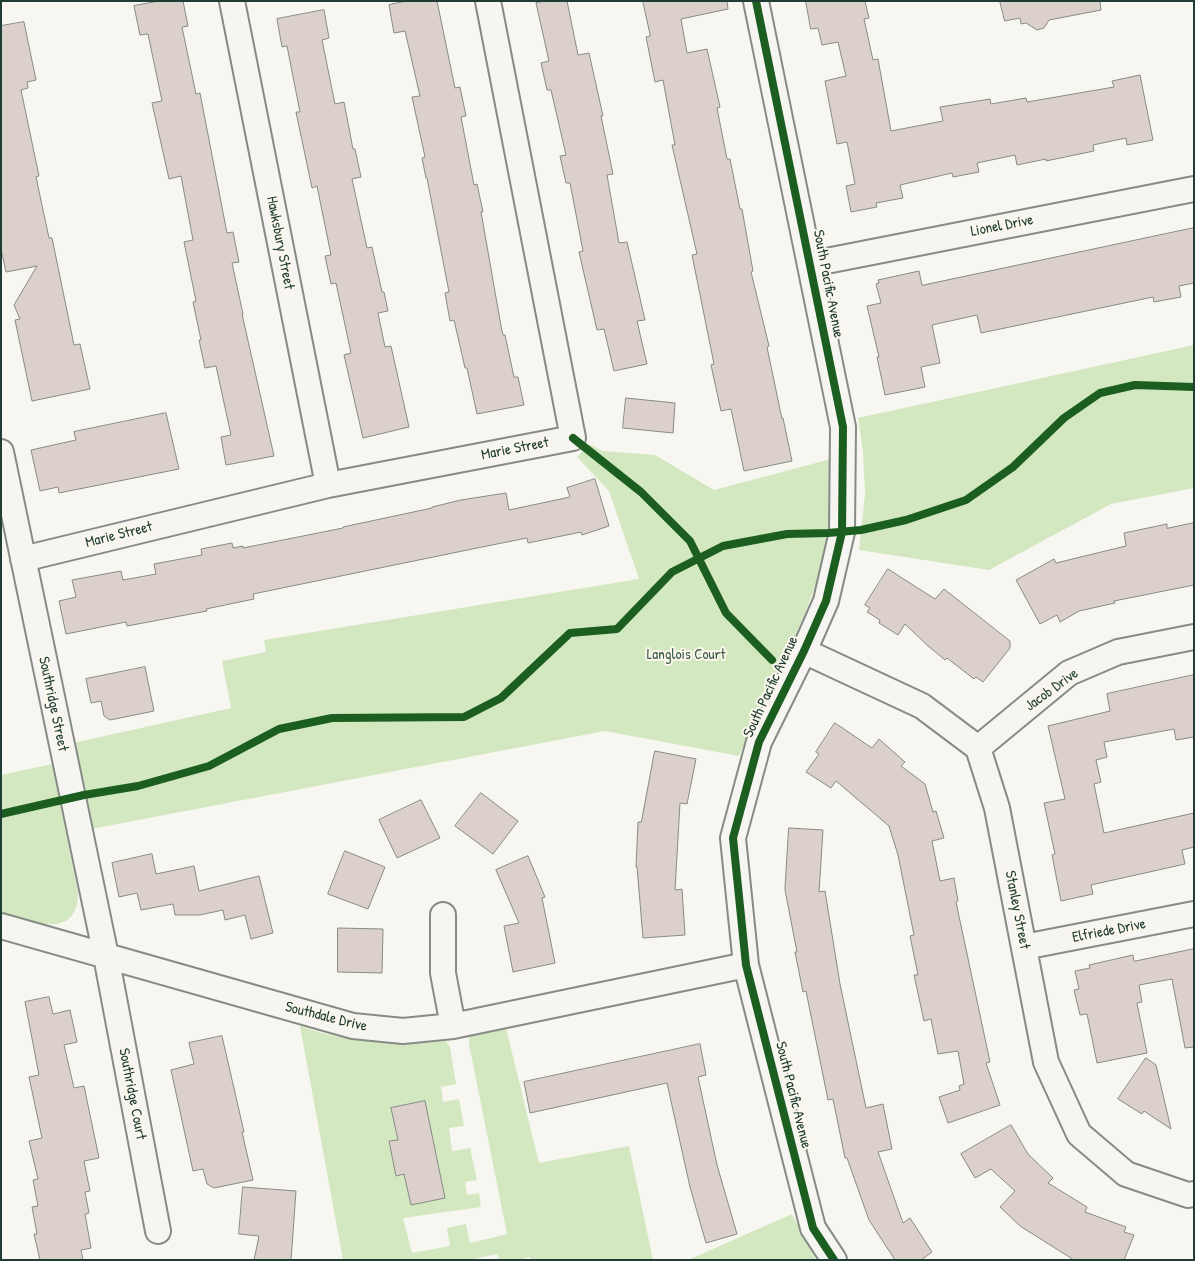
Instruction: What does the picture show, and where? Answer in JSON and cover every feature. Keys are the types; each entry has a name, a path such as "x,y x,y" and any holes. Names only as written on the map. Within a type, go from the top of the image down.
{"street":[{"name":"Hawksbury Street","path":"232,1 328,485"},
{"name":"Marie Street","path":"23,559 328,485 573,438 488,1"},
{"name":"South Pacific Avenue","path":"756,1 843,427 842,532 826,601 804,651 759,742 733,838 746,965 813,1228 834,1260"},
{"name":"Lionel Drive","path":"810,264 1194,189"},
{"name":"Southridge Street","path":"1,452 106,956"},
{"name":"Jacob Drive","path":"978,748 1069,673 1118,652 1194,637"},
{"path":"804,651 922,706 978,748"},
{"name":"Stanley Street","path":"978,748 997,808 1046,1062 1079,1134 1126,1174 1188,1194 1194,1194"},
{"name":"Elfriede Drive","path":"1024,947 1194,914"},
{"path":"443,916 443,973 453,1026"},
{"name":"Southdale Drive","path":"1,926 353,1026 403,1031 453,1026 746,965"},
{"name":"Southridge Court","path":"106,956 158,1231"}],"green space":[{"path":"1194,345 1194,488 1111,504 989,570 859,550 865,494 863,451 858,418"},
{"name":"Langlois Court","path":"589,444 603,451 655,455 714,490 831,459 831,513 827,545 819,576 804,616 739,756 605,731 91,829 73,743 231,708 222,661 266,652 264,640 639,579 609,491 577,457"},
{"path":"52,764 78,892 76,908 70,918 62,923 51,924 39,923 1,913 1,775"},
{"path":"300,1026 331,1035 367,1041 405,1042 444,1039 450,1047 456,1084 441,1087 443,1102 459,1099 464,1126 449,1128 452,1151 470,1148 477,1180 465,1182 467,1195 479,1193 481,1207 403,1218 412,1253 450,1246 447,1228 466,1224 470,1243 507,1234 469,1044 469,1035 506,1028 539,1163 629,1146 653,1260 531,1260 530,1257 518,1260 499,1260 497,1254 469,1260 343,1260","holes":["391,1108 438,1165 444,1198 411,1205 404,1174 390,1141 398,1140"]},
{"path":"792,1214 816,1260 688,1260"}],"building":[{"path":"159,1 183,1 188,26 182,27 196,94 200,93 227,233 233,232 239,262 232,263 274,456 226,465 221,437 231,435 216,366 205,368 199,340 201,340 193,302 196,301 184,242 193,240 181,176 169,179 152,103 162,101 148,34 140,35 134,6"},
{"path":"407,1 437,1 455,88 460,87 466,116 461,117 474,185 477,184 483,212 481,212 501,326 503,335 505,335 514,377 518,377 524,405 477,414 454,320 450,321 445,293 449,292 422,158 425,157 412,97 420,96 405,31 394,33 389,5"},
{"path":"567,1 578,55 589,53 613,174 607,175 619,243 627,242 645,320 637,321 647,364 614,371 604,329 597,330 579,252 583,251 570,183 566,183 560,156 566,155 551,90 547,90 541,63 549,61 536,3"},
{"path":"643,1 727,1 728,9 681,19 687,53 707,49 720,107 717,108 727,159 730,159 740,209 742,209 753,271 751,272 769,346 767,347 792,461 744,471 731,409 721,411 711,365 714,364 692,255 697,254 672,145 675,145 663,80 655,82 646,37 650,36"},
{"path":"806,1 865,1 869,18 864,19 873,60 878,59 891,131 943,121 940,107 990,99 991,104 1026,98 1027,102 1114,87 1112,81 1140,75 1153,140 1127,145 1126,138 1093,145 1094,151 1017,165 1015,155 977,163 979,172 953,177 952,173 900,185 903,198 876,203 877,207 851,212 846,186 855,184 847,142 837,144 825,81 846,76 838,42 822,45 818,28 811,29"},
{"path":"1000,1 1100,1 1101,10 1049,20 1044,28 1037,30 1026,23 1021,24 1020,18 1005,21"},
{"path":"324,10 329,38 322,40 335,104 344,102 353,149 355,149 361,177 352,179 367,248 372,247 388,311 378,313 385,347 391,346 409,427 363,438 344,355 351,353 336,283 331,284 325,256 331,255 317,186 312,188 296,112 300,112 287,46 282,47 277,19"},
{"path":"24,22 36,80 27,82 28,88 21,90 39,176 36,177 49,238 52,238 74,345 80,344 90,389 32,401 15,320 20,319 14,305 37,266 6,272 1,249 1,26"},
{"path":"1194,228 1194,283 1179,286 1181,297 1154,302 1153,297 981,333 977,315 932,325 940,363 921,367 925,387 885,395 877,357 879,357 867,306 881,303 876,284 879,283 878,280 919,271 922,285"},
{"path":"626,398 675,403 673,433 623,428"},
{"path":"166,413 179,469 59,493 58,487 40,491 31,450 76,440 74,432"},
{"path":"595,479 609,526 582,535 581,532 528,543 527,538 253,594 254,599 206,609 207,611 127,626 126,622 66,634 59,601 76,597 72,580 121,571 123,580 156,574 154,564 202,555 201,549 232,543 233,548 243,546 243,548 343,528 461,500 506,493 509,510 570,497 567,488"},
{"path":"1194,523 1194,585 1114,601 1115,603 1079,611 1060,622 1057,615 1040,624 1016,580 1054,559 1056,563 1126,546 1124,533 1167,524 1167,528"},
{"path":"888,569 935,599 944,589 1010,641 1010,648 983,682 976,677 974,679 947,658 945,660 905,624 898,635 879,623 880,620 867,612 870,608 865,605"},
{"path":"145,667 154,711 110,720 104,716 101,701 91,703 86,679"},
{"path":"1194,675 1194,737 1176,740 1174,729 1104,742 1107,757 1096,760 1101,782 1094,784 1104,833 1194,813 1194,847 1182,850 1185,864 1091,885 1093,894 1061,901 1052,855 1055,854 1044,803 1065,799 1048,726 1110,711 1107,694"},
{"path":"835,723 872,748 879,739 905,762 901,766 925,784 933,812 936,811 944,838 932,841 940,881 954,878 958,901 956,902 990,1062 986,1063 1000,1105 948,1123 939,1097 960,1090 959,1086 964,1084 958,1051 938,1054 931,1019 924,1021 914,975 918,975 910,936 914,935 898,855 889,826 836,781 831,788 806,772 819,754 816,752"},
{"path":"655,751 696,759 687,804 680,803 675,890 682,889 685,935 643,938 636,867 638,822 641,822"},
{"path":"481,793 518,821 493,854 455,826"},
{"path":"421,800 440,838 397,858 379,820"},
{"path":"789,828 823,830 819,892 825,891 840,984 866,1108 883,1104 892,1149 878,1152 903,1223 910,1218 932,1252 921,1260 895,1260 869,1220 847,1158 845,1158 833,1099 828,1100 806,991 803,992 795,952 797,952 785,890"},
{"path":"345,851 385,867 368,909 328,894"},
{"path":"152,854 156,874 194,866 199,891 259,876 273,933 251,939 245,915 225,920 223,910 200,915 175,915 173,904 141,910 137,893 119,897 112,863"},
{"path":"528,856 545,897 542,898 555,963 513,972 504,926 519,923 496,870"},
{"path":"338,928 383,929 382,973 338,972"},
{"path":"1194,949 1194,1047 1185,1048 1172,979 1139,985 1142,1002 1137,1003 1147,1053 1097,1063 1087,1014 1080,1015 1074,990 1079,989 1075,971 1090,968 1089,965 1133,955 1134,961"},
{"path":"49,997 53,1014 70,1010 77,1042 64,1045 74,1088 84,1086 99,1158 84,1161 90,1191 85,1192 89,1213 85,1214 91,1248 81,1250 83,1260 40,1260 34,1234 37,1234 32,1207 38,1206 33,1180 38,1179 29,1141 42,1138 29,1077 39,1075 25,1002"},
{"path":"222,1036 253,1180 214,1188 207,1184 203,1169 193,1171 171,1070 194,1064 189,1043"},
{"path":"700,1044 706,1075 698,1077 717,1165 737,1234 706,1243 690,1187 667,1083 530,1113 524,1082"},
{"path":"1146,1058 1156,1065 1171,1129 1144,1111 1142,1114 1118,1099"},
{"path":"425,1101 445,1198 411,1205 404,1174 396,1176 389,1141 398,1140 391,1108"},
{"path":"1011,1125 1028,1154 1053,1178 1048,1183 1087,1207 1085,1212 1126,1227 1124,1232 1134,1235 1124,1260 1074,1260 1020,1226 1000,1207 1015,1191 991,1169 975,1178 961,1154"},
{"path":"243,1187 296,1191 291,1260 254,1260 259,1236 239,1234"}],"cycle path":[{"path":"756,1 843,427 842,532 826,601 804,651 759,742 733,838 746,965 813,1228 834,1260"},
{"path":"1,814 84,795 138,786 209,766 279,729 332,718 464,717 501,698 570,633 617,629 672,572 723,546 787,534 861,530 906,520 966,500 1013,467 1064,418 1100,393 1135,385 1194,387"},
{"path":"573,438 641,492 690,541 726,613 772,660"}]}
